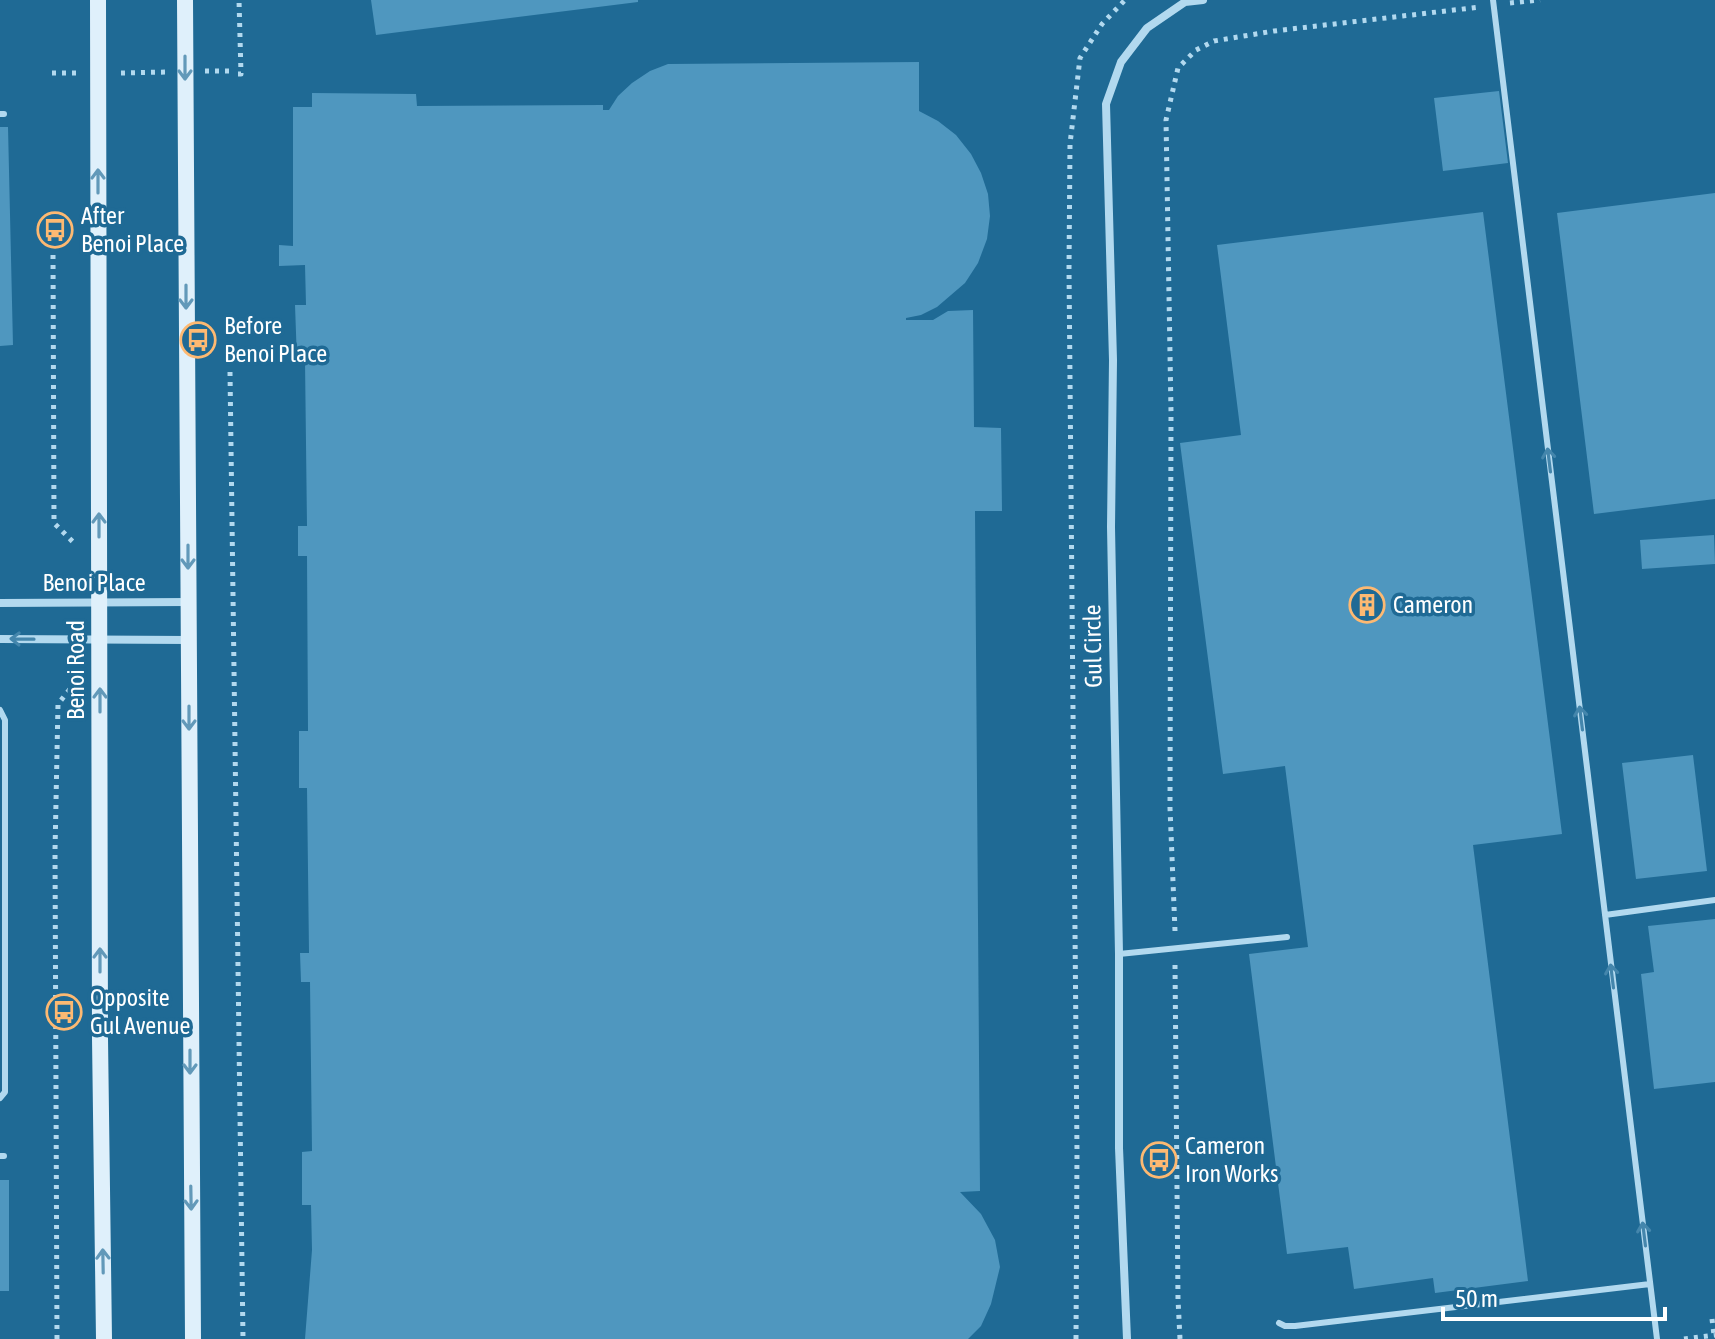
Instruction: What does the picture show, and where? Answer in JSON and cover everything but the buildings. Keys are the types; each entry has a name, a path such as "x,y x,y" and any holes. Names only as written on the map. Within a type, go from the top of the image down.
{"main road":[{"name":"Benoi Road","path":"98,0 100,1038 104,1339"},
{"path":"185,0 193,1339"}],"street":[{"name":"Gul Circle","path":"1127,1339 1119,1148 1119,954 1111,527 1113,360 1106,104 1121,62 1146,26 1185,2 1203,0"},
{"name":"Benoi Place","path":"0,603 188,602"},
{"path":"0,639 189,640"}],"lane":[{"path":"1493,3 1657,1339"},
{"path":"0,710 5,720 5,1092 0,1098"},
{"path":"1605,915 1715,900"},
{"path":"1119,954 1287,937"},
{"path":"1279,1323 1295,1326 1650,1284"}],"path":[{"path":"199,72 241,74 239,0"},
{"path":"1076,1339 1070,144 1080,58 1102,24 1125,0"},
{"path":"1180,1339 1170,808 1171,412 1166,120 1178,68 1196,50 1214,41 1493,3 1540,0"},
{"path":"110,73 169,72"},
{"path":"52,73 80,73"},
{"path":"53,255 54,523 74,543"},
{"path":"230,372 243,1339"},
{"path":"57,1339 55,836 58,704 70,689 74,671"},
{"path":"1684,1339 1715,1335 1712,1319"}],"place":[{"name":"After Benoi Place","path":"55,230"},
{"name":"Before Benoi Place","path":"198,340"},
{"name":"Cameron","path":"1367,605"},
{"name":"Opposite Gul Avenue","path":"64,1012"},
{"name":"Cameron Iron Works","path":"1159,1160"}]}
